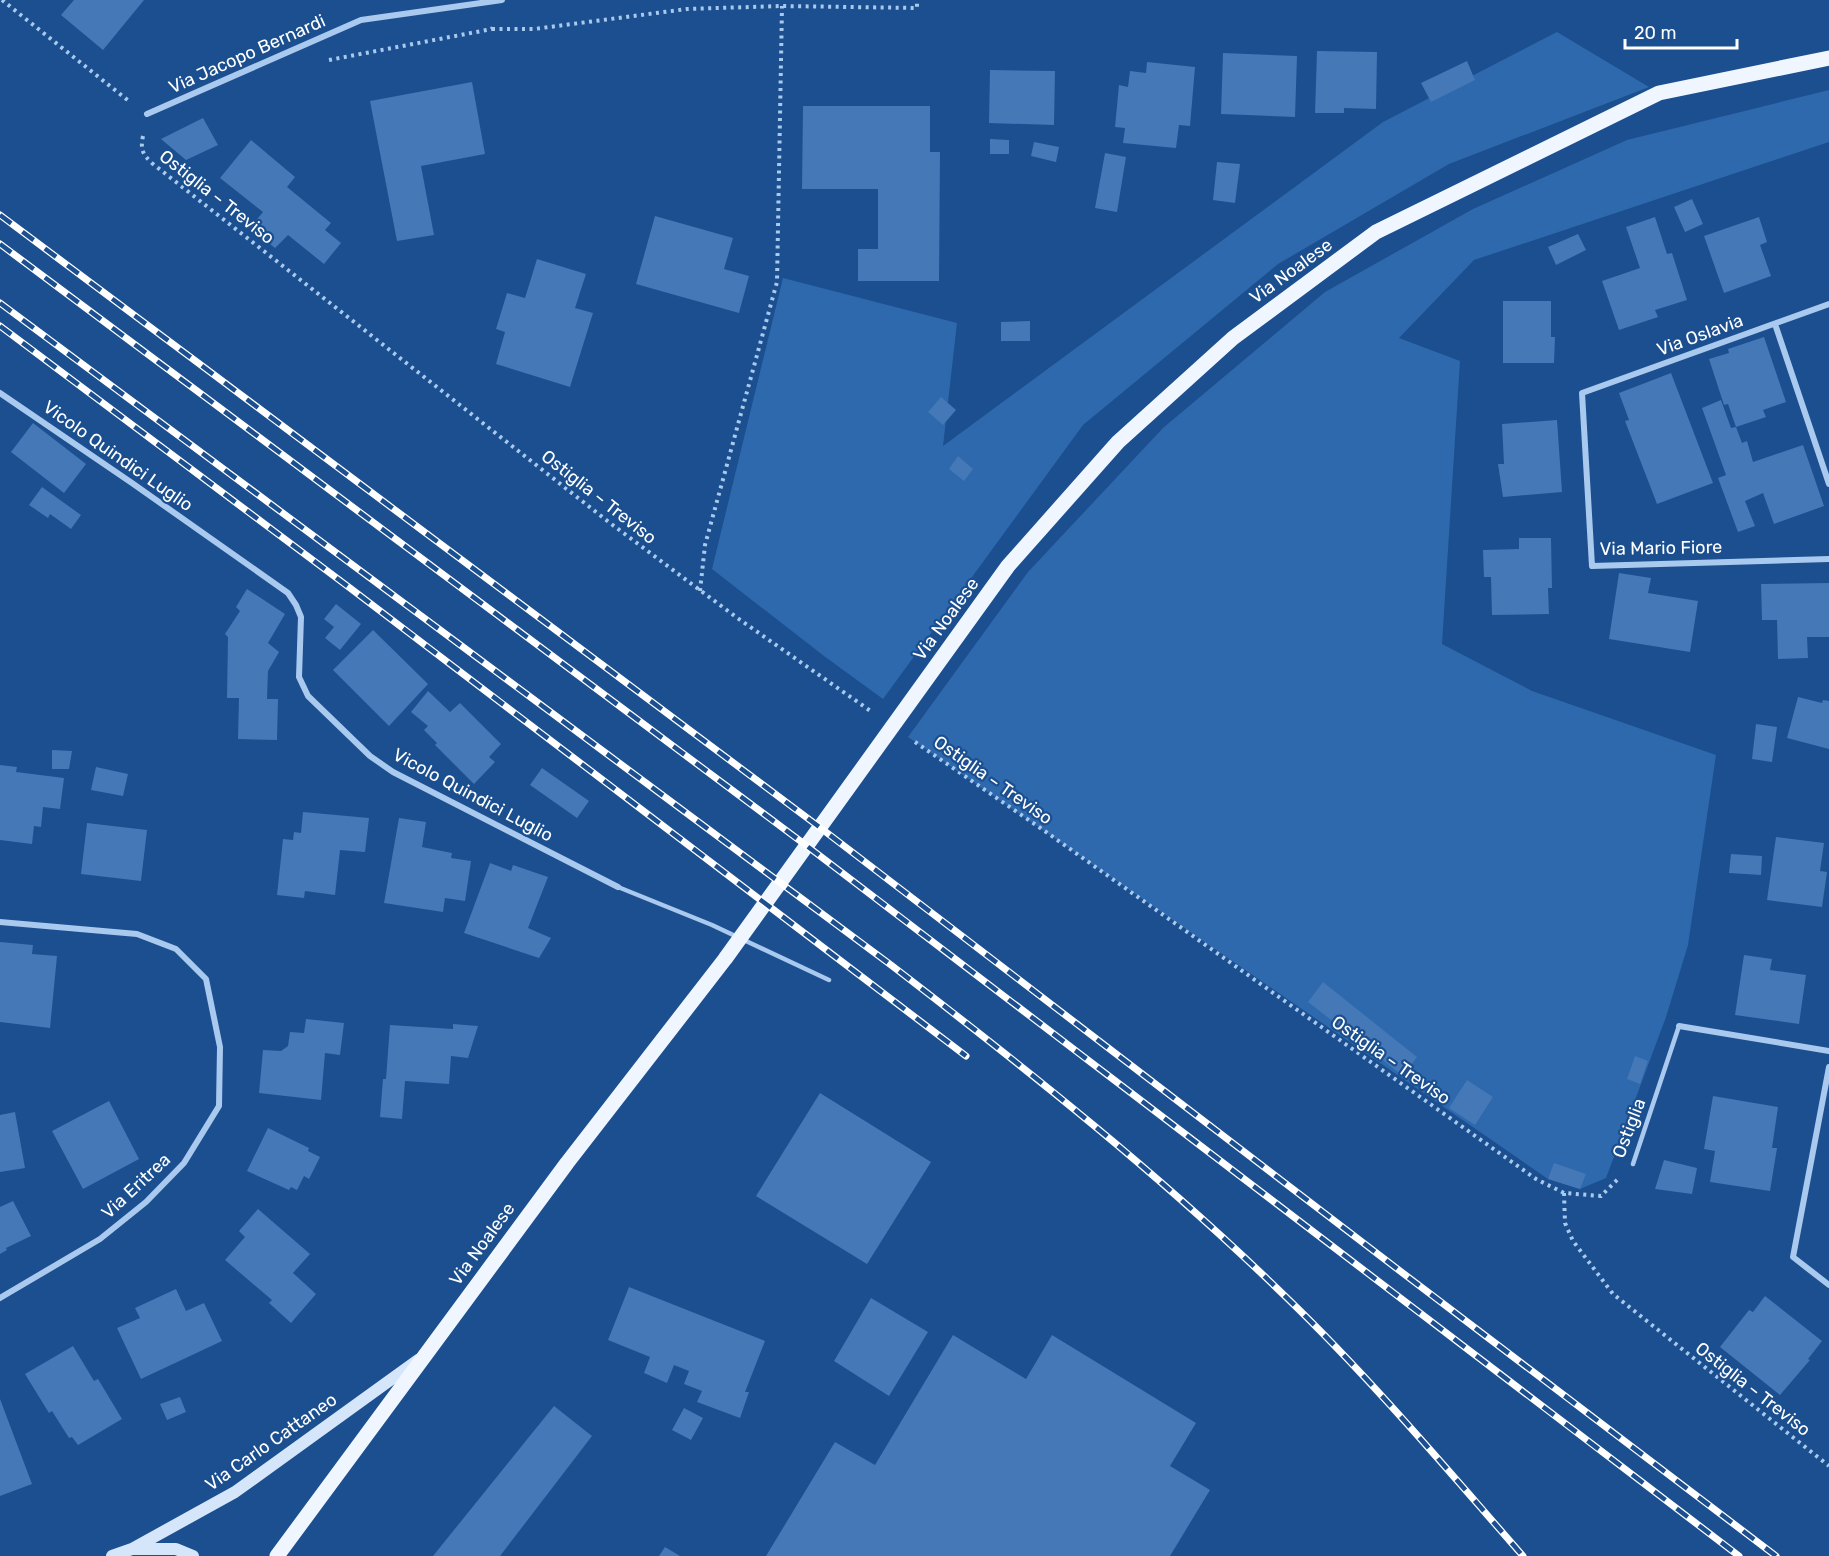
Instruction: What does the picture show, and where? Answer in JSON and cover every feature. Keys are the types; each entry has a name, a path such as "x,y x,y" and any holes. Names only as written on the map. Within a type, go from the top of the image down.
{"main road":[{"name":"Via Noalese","path":"277,1556 567,1163 725,959 1008,566 1118,442 1233,338 1376,232 1659,93 1829,58"},
{"name":"Via Carlo Cattaneo","path":"112,1556 132,1549 235,1492 424,1355"},
{"name":"Via Carlo Cattaneo","path":"132,1549 176,1549 193,1556"}],"street":[{"name":"Via Jacopo Bernardi","path":"147,114 361,20 501,0"},
{"name":"Via Oslavia","path":"1582,393 1829,304"},
{"path":"1775,324 1829,484"},
{"name":"Vicolo Quindici Luglio","path":"0,393 288,593 301,617 299,677 302,686 308,696 370,756 416,785 618,887"},
{"name":"Via Mario Fiore","path":"1582,393 1592,566 1829,559"},
{"name":"Via Eritrea","path":"0,922 138,934 176,949 206,979 220,1047 219,1106 184,1163 146,1202 100,1239 0,1298"},
{"path":"1679,1026 1829,1052"},
{"path":"1829,1067 1793,1257 1829,1285"}],"lane":[{"name":"Vicolo Quindici Luglio","path":"618,887 712,925 829,980"},
{"name":"Ostiglia","path":"1633,1164 1679,1026"}],"path":[{"path":"2,0 122,96"},
{"path":"492,29 501,0"},
{"path":"326,60 492,29 534,29 687,9 782,6 917,8 918,0"},
{"path":"700,591 705,545 777,282 782,6"},
{"name":"Ostiglia – Treviso","path":"147,114 141,147 144,156 582,501 700,591 880,718"},
{"name":"Ostiglia – Treviso","path":"908,737 1536,1179 1564,1193 1565,1223 1573,1241 1613,1294 1829,1466"},
{"name":"Ostiglia","path":"1564,1193 1602,1196 1633,1164"}],"shaded area":[{"path":"1557,32 1649,87 1449,164 1278,264 1083,425 883,699 712,569 783,278 957,323 943,446 1383,122"},
{"path":"1829,90 1829,142 1474,260 1399,338 1460,361 1442,644 1532,691 1716,755 1688,945 1666,1017 1606,1178 1580,1189 1548,1179 908,737 1028,572 1163,428 1325,292 1473,209 1627,140"}],"building":[{"path":"74,0 144,0 103,50 61,15"},
{"path":"1317,51 1377,52 1376,109 1344,108 1344,113 1315,113"},
{"path":"1223,53 1297,56 1295,117 1221,114"},
{"path":"1467,61 1475,80 1431,102 1421,83"},
{"path":"1147,62 1195,67 1190,126 1179,125 1176,148 1123,143 1125,128 1115,127 1119,85 1128,87 1130,71 1146,73"},
{"path":"990,70 1055,71 1054,125 989,123"},
{"path":"472,82 485,154 421,166 434,235 397,241 370,101"},
{"path":"803,106 930,106 930,152 940,152 939,281 858,281 858,249 878,249 878,189 802,189"},
{"path":"203,118 218,145 186,160 161,139"},
{"path":"990,139 1009,140 1009,154 990,154"},
{"path":"251,140 295,177 287,187 331,223 325,230 341,243 324,264 288,235 275,248 250,228 263,212 220,178"},
{"path":"1034,142 1059,147 1056,162 1031,156"},
{"path":"1105,153 1126,157 1117,212 1095,208"},
{"path":"1217,162 1240,164 1235,203 1213,200"},
{"path":"1692,199 1703,224 1685,232 1674,207"},
{"path":"655,216 733,238 724,269 749,276 739,313 636,284"},
{"path":"1655,217 1667,254 1672,253 1687,300 1655,310 1658,317 1619,330 1602,281 1640,268 1626,227"},
{"path":"1759,217 1767,242 1760,245 1771,276 1724,293 1704,236"},
{"path":"1578,234 1586,250 1556,265 1548,247"},
{"path":"537,259 586,274 575,308 593,313 570,387 496,364 505,332 496,329 507,293 525,298"},
{"path":"1503,301 1551,301 1551,337 1555,337 1554,363 1503,363"},
{"path":"1030,321 1030,341 1001,341 1001,322"},
{"path":"1764,337 1786,402 1763,410 1766,417 1736,427 1728,404 1724,405 1709,359 1729,353 1728,349"},
{"path":"1671,373 1713,483 1657,504 1625,421 1629,420 1619,393"},
{"path":"941,397 956,410 943,425 928,412"},
{"path":"1721,400 1731,428 1736,427 1742,443 1747,441 1753,462 1803,445 1824,506 1774,524 1763,493 1745,501 1755,526 1738,532 1718,478 1726,475 1702,408"},
{"path":"1557,420 1562,492 1503,497 1498,464 1504,464 1502,424"},
{"path":"33,423 86,464 64,493 11,452"},
{"path":"958,456 973,469 964,481 949,469"},
{"path":"42,487 81,515 71,529 50,514 48,518 29,505"},
{"path":"1519,538 1551,538 1552,588 1548,588 1549,614 1492,615 1491,577 1484,577 1483,550 1519,549"},
{"path":"1619,573 1651,578 1648,593 1698,601 1690,652 1609,639"},
{"path":"1829,583 1829,637 1807,637 1808,658 1778,659 1777,620 1762,620 1761,584"},
{"path":"247,589 285,614 268,643 279,652 268,671 267,699 278,699 277,740 238,739 239,698 227,698 228,637 225,634 240,611 236,607"},
{"path":"336,604 361,624 340,650 325,638 334,627 324,619"},
{"path":"373,630 428,684 389,726 333,670"},
{"path":"428,691 450,712 460,703 501,744 489,757 495,762 474,784 435,745 437,743 424,730 428,726 411,712"},
{"path":"1798,697 1822,703 1823,700 1829,701 1829,749 1787,738"},
{"path":"1756,724 1777,727 1772,762 1752,759"},
{"path":"52,750 72,751 69,769 52,769"},
{"path":"0,765 17,767 16,772 64,778 60,809 43,807 41,827 34,826 32,844 0,840"},
{"path":"96,767 128,774 123,796 91,790"},
{"path":"542,768 589,801 577,818 530,785"},
{"path":"303,812 369,818 365,852 340,850 335,895 305,891 304,898 277,895 283,839 293,840 294,832 301,833"},
{"path":"399,818 426,822 422,847 452,853 451,858 471,861 465,901 445,898 443,912 384,903"},
{"path":"87,823 147,830 141,881 81,874"},
{"path":"1776,837 1824,843 1820,871 1827,872 1822,907 1767,900"},
{"path":"1731,854 1762,856 1761,875 1729,873"},
{"path":"490,863 511,871 513,865 548,877 528,928 551,938 539,958 464,933"},
{"path":"0,942 33,945 32,954 57,956 50,1028 0,1022"},
{"path":"1744,955 1772,959 1770,970 1806,975 1799,1024 1735,1015"},
{"path":"1323,982 1417,1057 1403,1076 1308,1002"},
{"path":"306,1019 344,1023 340,1055 325,1053 321,1100 259,1093 263,1050 281,1051 288,1046 290,1032 304,1033"},
{"path":"453,1024 478,1026 468,1058 451,1056 449,1084 405,1081 402,1119 380,1117 383,1079 386,1079 390,1025 453,1029"},
{"path":"1635,1056 1648,1061 1640,1084 1627,1079"},
{"path":"1467,1080 1493,1097 1475,1125 1449,1108"},
{"path":"820,1093 931,1162 867,1264 756,1196"},
{"path":"1713,1096 1778,1107 1772,1148 1777,1148 1770,1191 1710,1182 1715,1151 1704,1149"},
{"path":"109,1101 139,1159 83,1189 52,1131"},
{"path":"15,1112 25,1168 0,1172 0,1115"},
{"path":"268,1128 309,1148 308,1151 320,1157 309,1179 304,1176 297,1190 291,1187 289,1190 247,1171"},
{"path":"1664,1160 1697,1168 1692,1194 1655,1189"},
{"path":"1554,1163 1586,1174 1580,1189 1548,1179"},
{"path":"13,1201 31,1236 6,1248 7,1250 0,1254 0,1207"},
{"path":"258,1209 310,1254 293,1273 316,1294 291,1323 269,1303 272,1300 225,1260 245,1237 239,1231"},
{"path":"629,1287 765,1341 745,1392 749,1392 740,1418 697,1402 702,1391 684,1384 689,1371 674,1365 667,1383 644,1373 650,1357 608,1340"},
{"path":"176,1289 186,1311 204,1303 222,1341 141,1379 117,1328 140,1318 135,1308"},
{"path":"1765,1296 1822,1341 1808,1359 1810,1360 1780,1395 1720,1347 1749,1310 1753,1312"},
{"path":"871,1298 928,1332 889,1396 834,1361"},
{"path":"953,1335 1026,1379 1052,1335 1196,1423 1170,1466 1210,1490 1170,1556 766,1556 835,1442 875,1465"},
{"path":"73,1346 94,1381 98,1379 122,1419 78,1445 72,1437 69,1438 52,1411 49,1413 25,1374"},
{"path":"180,1397 186,1412 167,1420 160,1404"},
{"path":"0,1399 32,1484 0,1496"},
{"path":"554,1406 592,1436 500,1556 433,1556"},
{"path":"684,1408 703,1418 691,1440 672,1430"},
{"path":"665,1547 680,1556 659,1556"}],"railway":[{"path":"0,215 818,826 1776,1556"},
{"path":"0,244 803,843 1739,1556"},
{"path":"0,303 891,965 1094,1126 1240,1253 1318,1329 1408,1424 1523,1556"},
{"path":"0,326 350,588 966,1056"}]}
